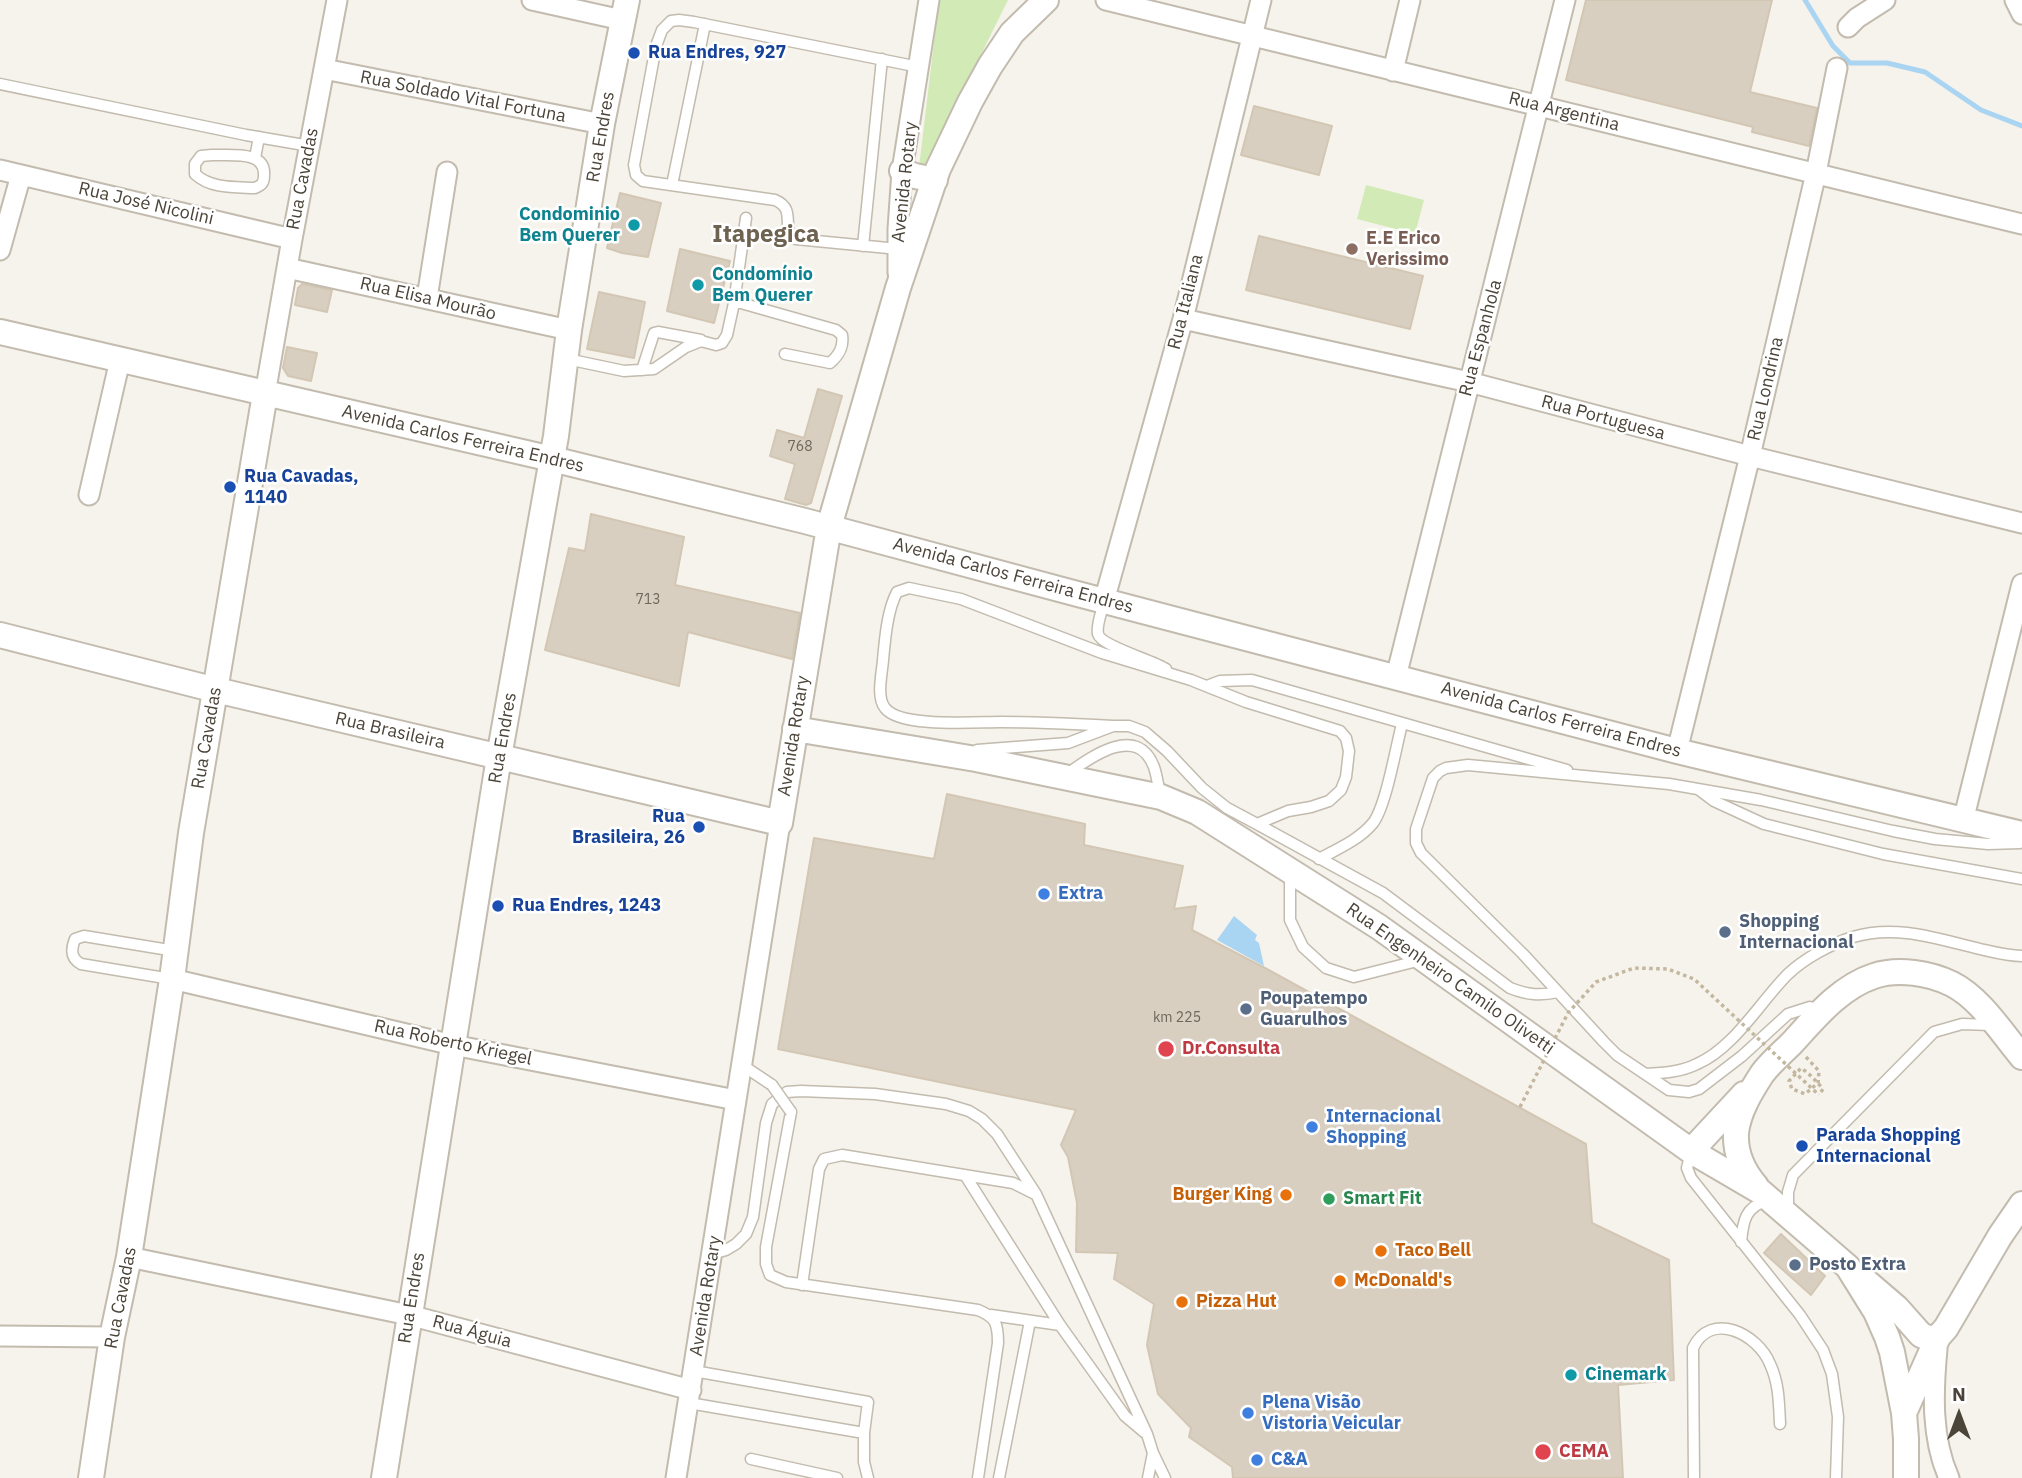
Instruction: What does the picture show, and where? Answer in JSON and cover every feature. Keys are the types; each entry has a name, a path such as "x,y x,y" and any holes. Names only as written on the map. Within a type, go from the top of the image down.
{"street":[{"name":"Rua Cavadas","path":"92,1478 112,1337 129,1257 172,979 191,833 292,239 337,0"},
{"path":"532,0 625,10"},
{"name":"Avenida Rotary","path":"677,1478 829,527 898,288 902,171 929,0"},
{"path":"898,288 934,180 970,102 1012,33 1046,0"},
{"name":"Rua Argentina","path":"1106,0 2022,224"},
{"name":"Rua Italiana","path":"1104,601 1183,319 1261,0"},
{"path":"1393,71 1410,0"},
{"name":"Rua Espanhola","path":"1396,677 1565,0"},
{"path":"1848,26 1885,0"},
{"path":"2015,0 2022,14"},
{"name":"Rua Endres","path":"384,1478 499,757 552,459 569,330 602,124 625,10"},
{"name":"Rua Londrina","path":"1677,751 1750,456 1816,173 1837,68"},
{"name":"Rua Soldado Vital Fortuna","path":"324,69 602,124"},
{"name":"Rua José Nicolini","path":"0,170 292,239"},
{"path":"902,171 934,180"},
{"path":"427,298 447,172"},
{"path":"0,250 21,175"},
{"name":"Rua Elisa Mourão","path":"287,268 569,330"},
{"name":"Rua Portuguesa","path":"1183,319 1469,383 2022,523"},
{"name":"Avenida Carlos Ferreira Endres","path":"0,332 552,459 829,527 1677,751 2022,834"},
{"path":"89,495 120,360"},
{"path":"1963,821 2022,584"},
{"name":"Rua Brasileira","path":"0,635 216,690 780,823"},
{"name":"Rua Engenheiro Camilo Olivetti","path":"795,729 976,759 1161,797 1197,812 1379,927 1692,1151 1765,1196 1848,1267 1888,1337 1904,1413 1906,1478"},
{"path":"1692,1151 1821,1012 1850,987 1878,974 1909,972 1941,979 1964,991 2022,1057"},
{"name":"Rua Roberto Kriegel","path":"172,979 453,1045 736,1100"},
{"path":"1763,1072 1744,1107 1736,1133 1740,1160 1747,1175 1765,1196"},
{"path":"1904,1413 1938,1337 2022,1204"},
{"name":"Rua Águia","path":"129,1257 409,1315 691,1388"},
{"path":"1848,1267 1887,1298 1921,1335 1927,1339 1938,1337"},
{"path":"0,1336 112,1337"},
{"path":"1938,1337 1934,1383 1936,1426 1949,1478"}],"lane":[{"path":"898,249 796,239 788,231 787,209 782,203 643,181 636,175 634,165 656,46 662,30 671,21 705,24 919,67"},
{"path":"672,185 705,24"},
{"path":"863,246 881,59"},
{"path":"0,84 310,146"},
{"path":"255,158 258,137"},
{"path":"201,156 255,158 262,163 265,172 264,182 255,188 219,186 201,180 195,174 195,164 201,156"},
{"path":"642,370 654,333 716,345 727,335 746,218"},
{"path":"734,303 836,330 842,335 839,356 830,363 785,354"},
{"path":"566,359 624,371 654,369 686,346 701,341"},
{"path":"1257,824 1288,811 1329,801 1341,790 1346,777 1349,751 1346,738 1340,731 1102,653 961,599 909,588 897,592 893,600 884,650 880,691 883,706 889,712 917,720 1129,726 1145,732 1202,788 1227,808 1383,893 1510,988 1542,996 1558,992"},
{"path":"1104,601 1098,626 1100,639 1152,661 1175,675"},
{"path":"1207,686 1220,681 1252,680 1590,777"},
{"path":"1319,859 1350,842 1375,821 1402,724"},
{"path":"931,752 1069,743 1113,726"},
{"path":"1064,776 1110,747 1134,747 1150,760 1161,797"},
{"path":"1821,1012 1810,1007 1788,1014 1742,1056 1699,1089 1689,1092 1669,1090 1618,1055 1523,954 1421,853 1416,843 1416,829 1433,778 1446,768 1485,766 1696,788 1936,839 1988,844 2022,843"},
{"path":"1696,788 1714,801 1764,824 1883,854 2022,879"},
{"path":"1290,870 1290,920 1303,947 1326,968 1354,977 1425,959"},
{"path":"1645,1074 1680,1071 1699,1064 1729,1042 1790,972 1821,951 1853,937 1880,931 1897,931 2022,956"},
{"path":"172,979 81,964 72,954 75,939 84,936 175,951"},
{"path":"1788,1217 1788,1192 1793,1175 1934,1032 1962,1024 1995,1026"},
{"path":"742,1065 772,1085 791,1112 766,1247 766,1264 770,1275 786,1282 978,1310 991,1315 1060,1325"},
{"path":"712,1254 726,1250 746,1234 753,1217 766,1123 772,1104 787,1092 875,1094 947,1104 969,1111 997,1134 1036,1194 1165,1478"},
{"path":"1692,1151 1687,1168 1691,1178 1800,1315 1823,1350 1832,1374 1838,1417 1836,1478"},
{"path":"802,1284 819,1169 824,1158 842,1155 1013,1183 1036,1194"},
{"path":"965,1175 1060,1325 1125,1416 1147,1434"},
{"path":"1741,1242 1746,1213 1765,1196"},
{"path":"978,1478 998,1343 998,1327 991,1315"},
{"path":"999,1478 1030,1321"},
{"path":"1695,1478 1693,1348 1698,1338 1720,1328 1731,1329 1744,1334 1758,1345 1769,1360 1775,1376 1780,1424"},
{"path":"691,1388 864,1433"},
{"path":"691,1388 868,1402 864,1433 864,1462 868,1478"},
{"path":"1147,1478 1153,1453"},
{"path":"751,1459 836,1478"}],"path":[{"path":"1520,1107 1568,1013 1596,982 1634,968 1668,969 1694,979 1796,1073 1812,1088 1819,1095 1822,1089 1818,1083 1811,1075 1801,1068 1796,1073 1789,1081 1792,1089 1805,1094 1812,1088 1818,1083 1819,1071"}],"green space":[{"path":"939,0 1008,0 917,184"},
{"path":"1366,185 1424,200 1415,234 1357,219"}],"water":[{"path":"1234,916 1257,935 1255,940 1259,943 1264,966 1217,940"}],"building":[{"path":"1586,0 1772,0 1750,92 1817,108 1809,146 1752,132 1753,127 1566,80"},
{"path":"1254,106 1332,126 1319,175 1241,155"},
{"name":"Condominio Bem Querer","path":"620,193 661,203 648,257 607,248"},
{"path":"1259,236 1423,276 1410,329 1246,290"},
{"name":"Condomínio Bem Querer","path":"680,249 730,261 714,323 667,311"},
{"path":"302,284 332,290 327,312 295,305 298,288"},
{"path":"599,292 645,302 634,358 587,349"},
{"path":"287,347 317,353 311,381 288,376 283,368"},
{"path":"818,389 842,396 811,503 806,505 785,499 795,464 770,456 777,430 804,438"},
{"path":"591,514 684,537 675,585 800,613 792,659 688,632 679,686 545,650 569,548 585,551"},
{"name":"Internacional Shopping","path":"947,794 1085,824 1084,845 1183,866 1174,909 1196,906 1192,930 1586,1144 1592,1223 1669,1260 1674,1380 1618,1385 1623,1478 1233,1478 1232,1467 1189,1437 1191,1428 1158,1394 1147,1345 1154,1304 1114,1279 1118,1253 1076,1252 1077,1203 1068,1157 1061,1145 1076,1110 778,1049 814,838 934,859"},
{"name":"Posto Extra","path":"1781,1234 1825,1276 1811,1295 1764,1253"}],"waterway":[{"path":"1805,0 1833,46 1850,63 1887,63 1925,72 1981,110 2022,126"}],"place":[{"name":"Rua Endres, 927","path":"634,53"},
{"name":"Condominio Bem Querer","path":"634,225"},
{"name":"E.E Erico Verissimo","path":"1352,249"},
{"name":"Condomínio Bem Querer","path":"698,285"},
{"name":"Rua Cavadas, 1140","path":"230,487"},
{"name":"Rua Brasileira, 26","path":"699,827"},
{"name":"Extra","path":"1044,894"},
{"name":"Rua Endres, 1243","path":"498,906"},
{"name":"Shopping Internacional","path":"1725,932"},
{"name":"Poupatempo Guarulhos","path":"1246,1009"},
{"name":"Dr.Consulta","path":"1166,1049"},
{"name":"Internacional Shopping","path":"1312,1127"},
{"name":"Parada Shopping Internacional","path":"1802,1146"},
{"name":"Burger King","path":"1286,1195"},
{"name":"Smart Fit","path":"1329,1199"},
{"name":"Taco Bell","path":"1381,1251"},
{"name":"Posto Extra","path":"1795,1265"},
{"name":"McDonald's","path":"1340,1281"},
{"name":"Pizza Hut","path":"1182,1302"},
{"name":"Cinemark","path":"1571,1375"},
{"name":"Plena Visão Vistoria Veicular","path":"1248,1413"},
{"name":"CEMA","path":"1543,1452"},
{"name":"C&A","path":"1257,1460"}],"district":[{"name":"Itapegica","path":"766,235"}]}
